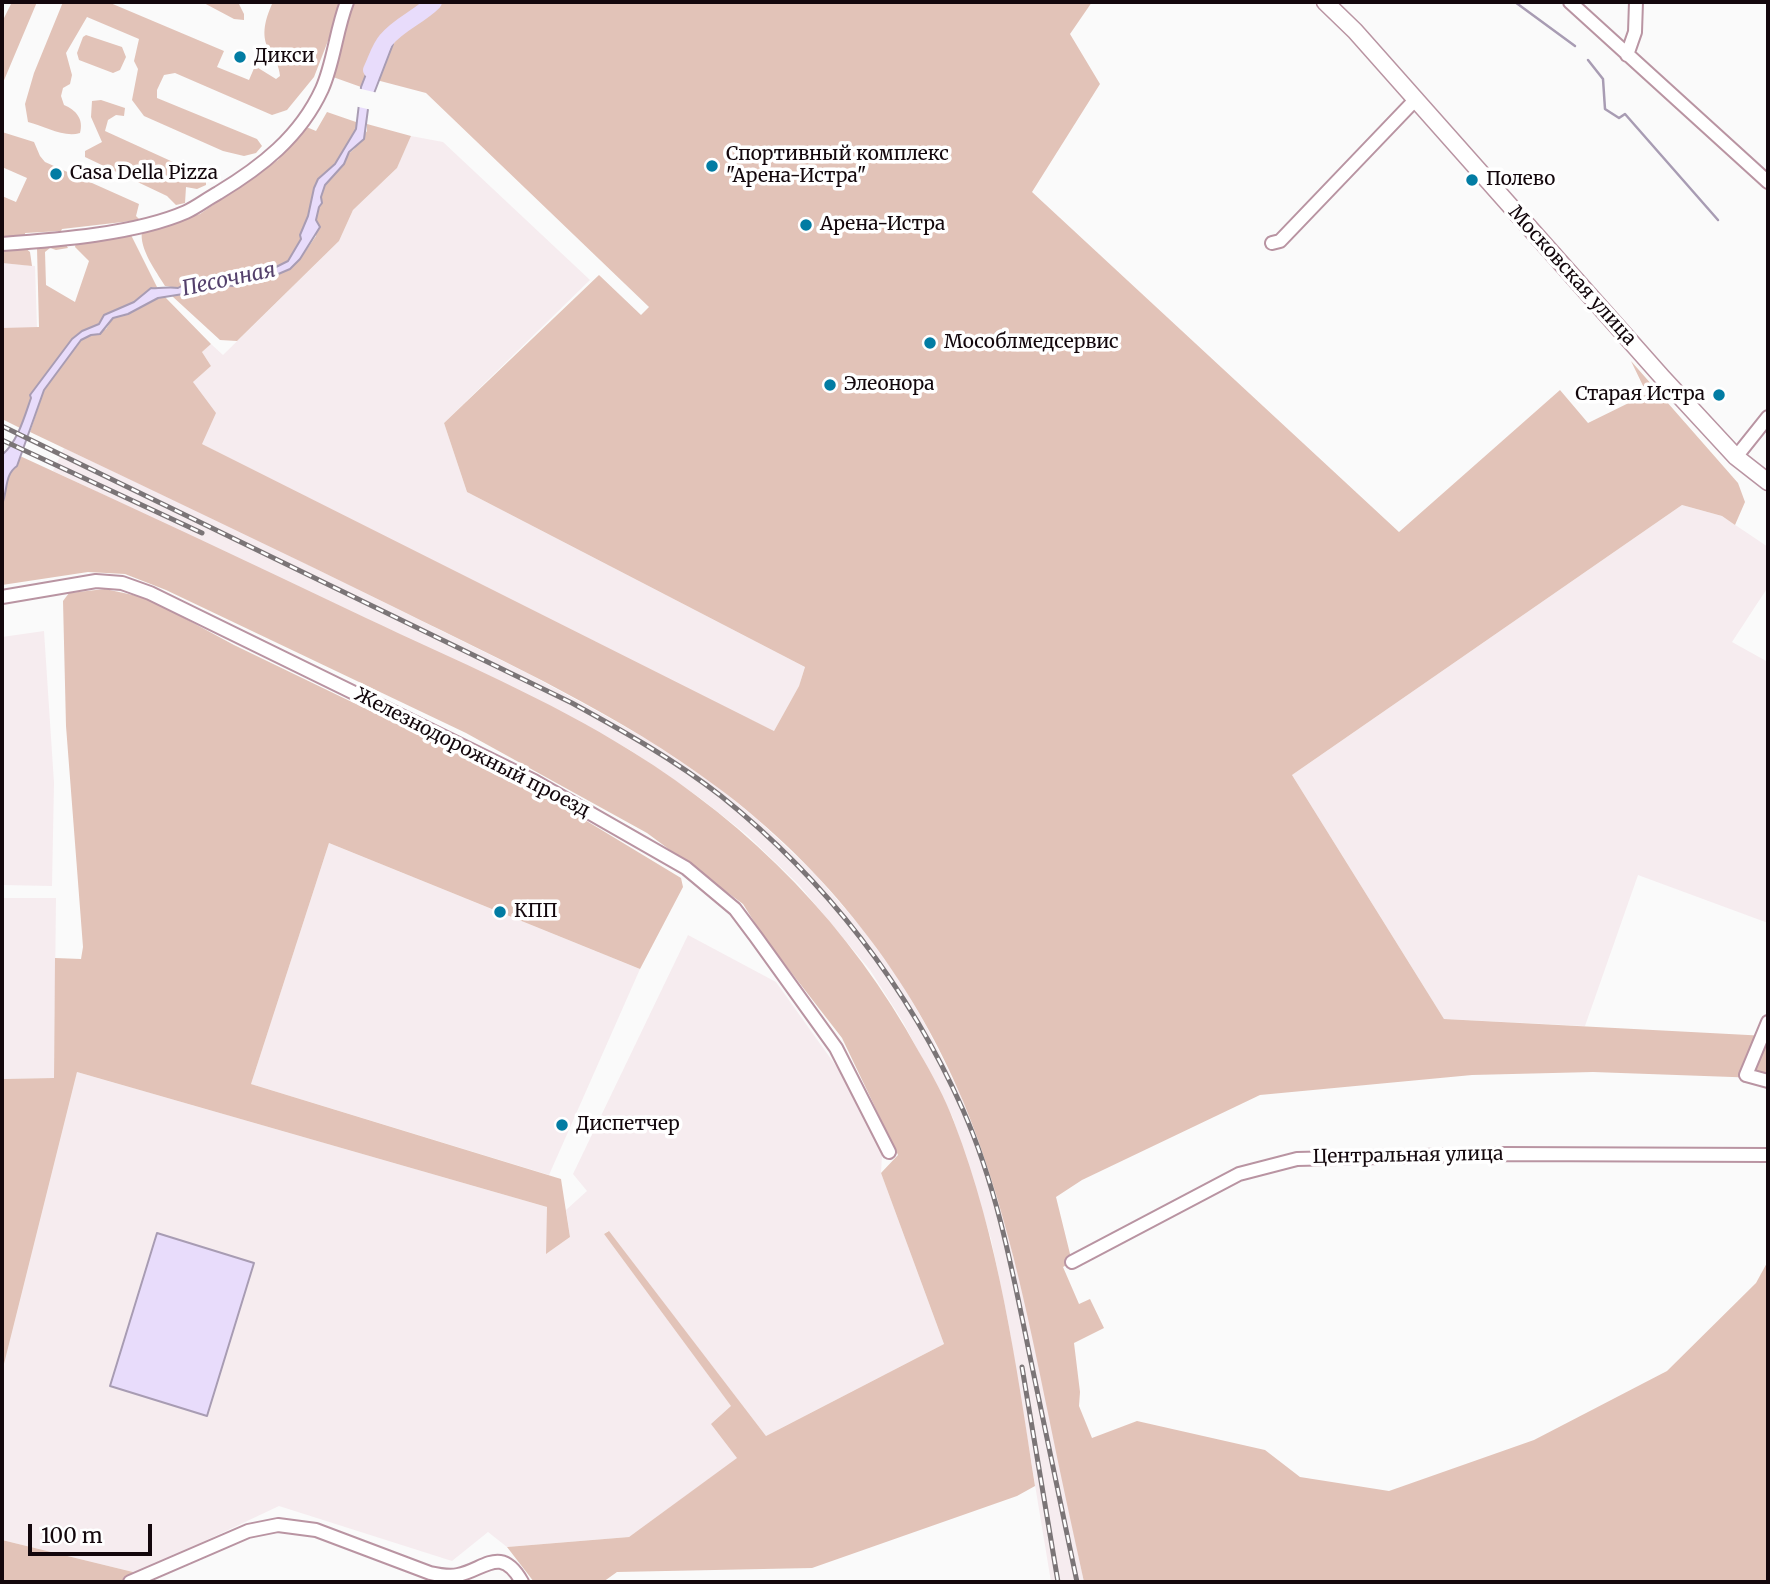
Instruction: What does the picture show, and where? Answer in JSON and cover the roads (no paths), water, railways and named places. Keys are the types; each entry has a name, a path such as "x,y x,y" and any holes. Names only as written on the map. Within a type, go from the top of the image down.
{"main road":[{"name":"Московская улица","path":"1325,2 1355,31 1661,377 1736,457 1768,482"}],"street":[{"path":"2,244 130,228 185,213 248,175 274,156 295,131 322,89 347,2"},
{"path":"1570,2 1768,182"},
{"path":"1627,55 1635,32 1636,2"},
{"path":"1272,243 1280,241 1415,100"},
{"path":"1736,457 1768,417"},
{"name":"Железнодорожный проезд","path":"2,597 96,581 122,583 150,593 534,780 686,869 735,909 764,948 836,1048 890,1152"},
{"path":"1768,1023 1746,1075 1768,1081"},
{"name":"Центральная улица","path":"1072,1262 1239,1174 1297,1159 1505,1154 1768,1155"},
{"path":"130,1582 248,1531 262,1526 278,1525 316,1530 429,1573 461,1575 487,1562 500,1563 509,1567 522,1582"}],"water":[{"path":"393,44 368,109 364,139 349,152 344,164 325,185 316,220 320,227 300,259 290,269 262,281 223,285 158,298 128,314 113,318 100,334 81,340 44,390 17,466 8,479 2,504 2,455 20,429 30,395 72,339 82,331 99,324 104,315 134,302 151,288 178,288 185,284 190,286 220,276 226,278 274,268 288,261 301,239 318,179 335,164 356,129 361,87 374,56"},
{"path":"157,1233 254,1263 207,1416 110,1386"}],"waterway":[{"name":"Песочная","path":"371,70 381,47 391,34 434,2"},
{"path":"1515,2 1575,46"},
{"path":"1588,60 1603,79 1605,109 1619,118 1625,114 1718,220"}],"railway":[{"path":"2,426 572,703 685,770 721,796 796,863 861,939 890,979 941,1065 975,1138 1009,1257 1077,1582"},
{"path":"2,440 202,533"},
{"path":"1022,1367 1058,1582"}],"place":[{"name":"Дикси","path":"240,57"},
{"name":"Спортивный комплекс \"Арена-Истра\"","path":"712,166"},
{"name":"Casa Della Pizza","path":"56,174"},
{"name":"Полево","path":"1472,180"},
{"name":"Арена-Истра","path":"806,225"},
{"name":"Мособлмедсервис","path":"930,343"},
{"name":"Элеонора","path":"830,385"},
{"name":"Старая Истра","path":"1719,395"},
{"name":"КПП","path":"500,912"},
{"name":"Диспетчер","path":"562,1125"}]}
